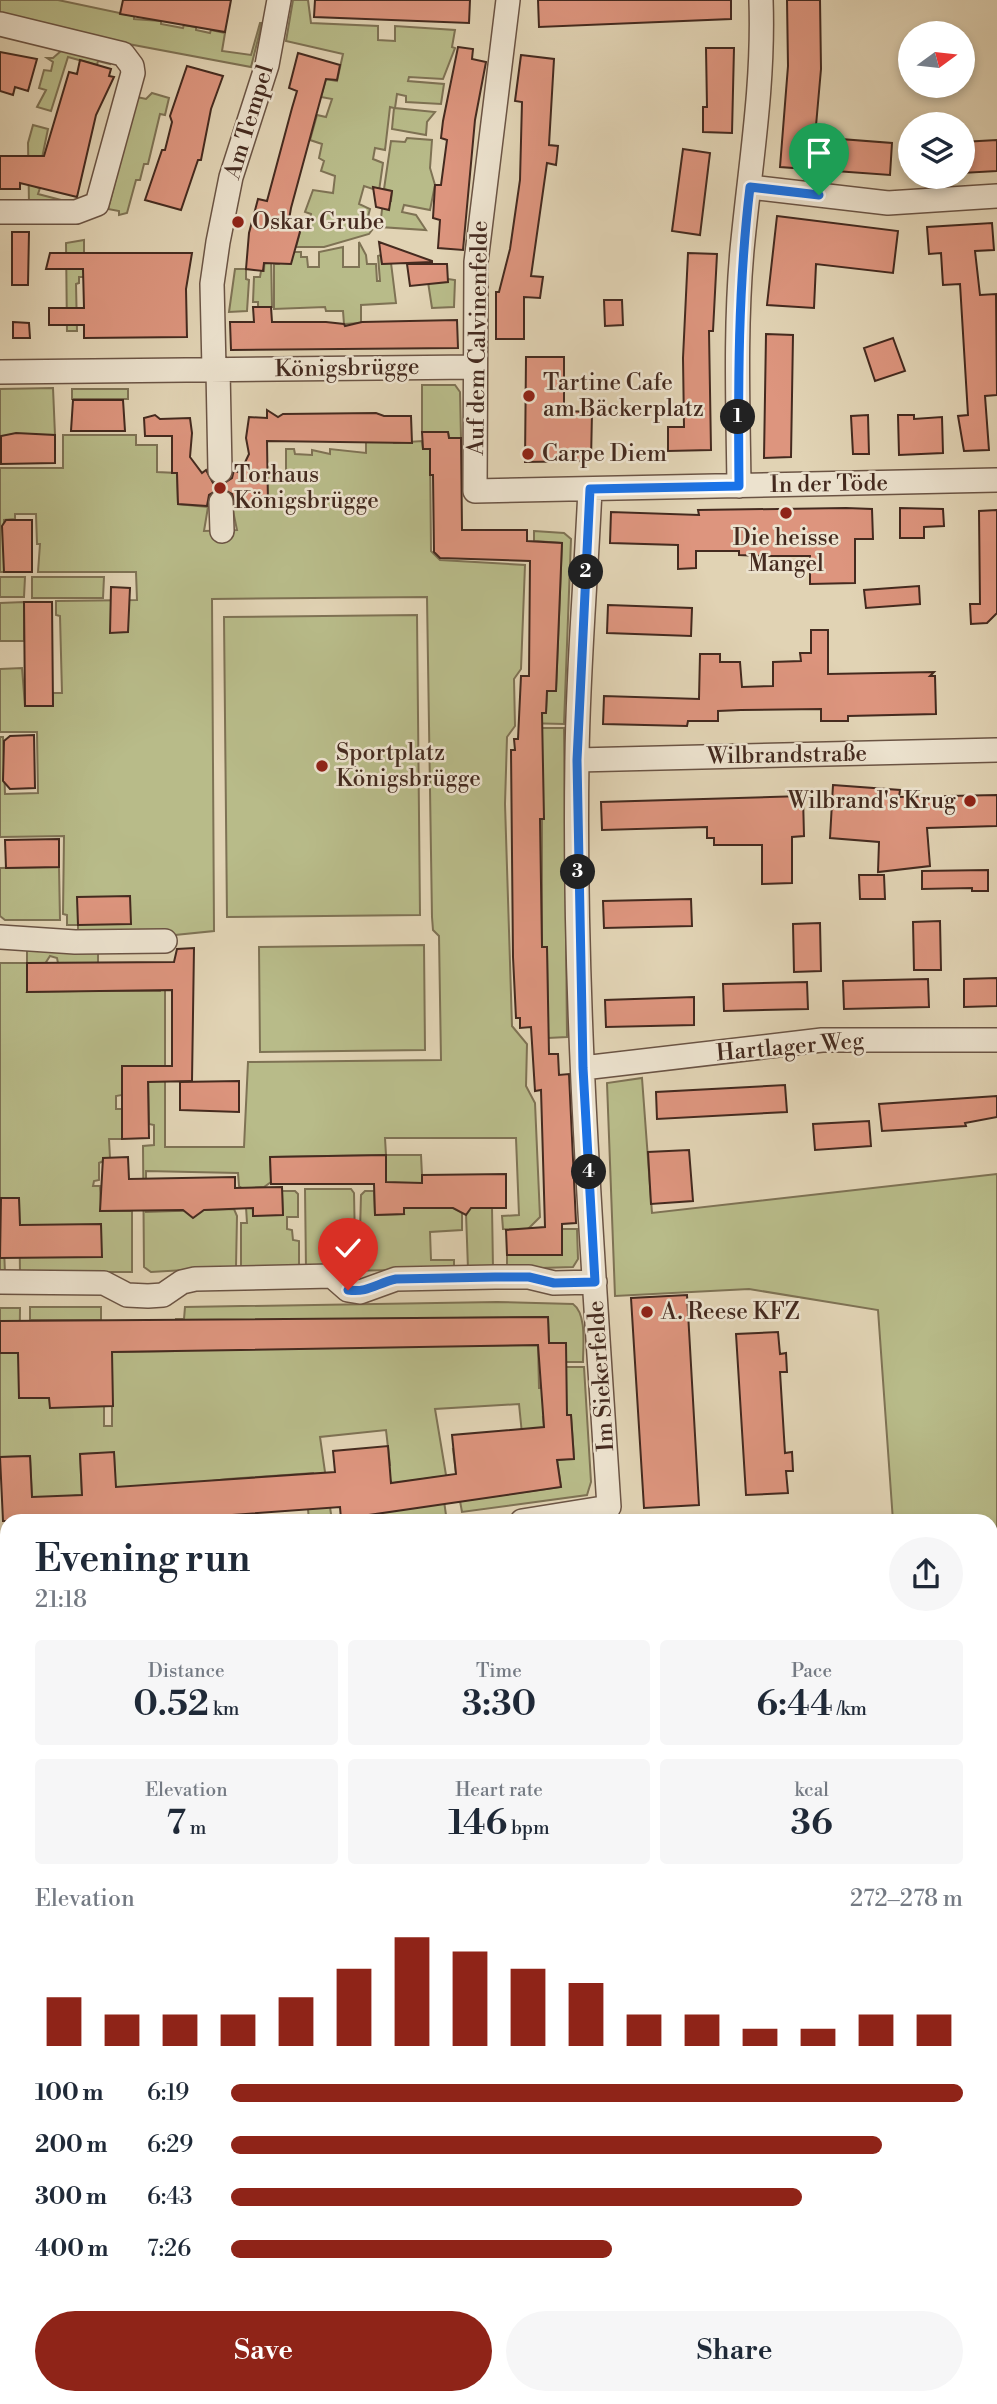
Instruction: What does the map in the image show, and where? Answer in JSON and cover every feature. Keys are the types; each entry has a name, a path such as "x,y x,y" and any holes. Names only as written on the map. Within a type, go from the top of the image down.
{"street":[{"name":"Am Tempel","path":"216,370 211,309 218,242 231,177 267,65 279,0"},
{"name":"Auf dem Calvinenfelde","path":"508,0 476,262 475,491 584,489"},
{"path":"739,486 738,344 742,251 758,129 761,0"},
{"path":"0,24 123,54 132,66 133,73 97,204 76,212 0,212"},
{"path":"750,187 888,203 997,196"},
{"name":"Königsbrügge","path":"0,372 475,367"},
{"path":"216,370 220,471"},
{"name":"In der Töde","path":"584,489 997,480"},
{"name":"Im Siekerfelde","path":"566,1514 609,1507 583,1068 577,760 584,489"},
{"path":"221,502 222,531"},
{"name":"Wilbrandstraße","path":"577,760 997,750"},
{"path":"0,937 75,942 165,941"},
{"name":"Hartlager Weg","path":"583,1068 822,1040 997,1040"},
{"path":"0,1282 104,1283 127,1295 138,1296 163,1295 182,1282 195,1279 331,1276 348,1290 360,1292 396,1279 529,1277 554,1283 595,1282"}],"green space":[{"path":"0,0 58,0 134,16 134,19 161,21 161,24 183,28 184,25 196,27 196,30 210,33 211,30 225,33 222,51 251,55 262,23 251,67 75,34 0,15"},
{"path":"293,0 308,0 311,23 378,26 378,40 395,41 395,26 455,30 452,47 455,48 443,79 409,77 408,81 444,84 441,104 406,102 406,96 397,94 395,108 435,112 427,122 426,135 392,129 394,108 390,107 385,150 375,148 373,159 383,163 379,191 364,186 359,204 370,209 365,228 372,230 369,234 324,247 296,247 301,228 309,229 311,214 305,212 313,190 333,193 335,176 321,171 324,161 319,158 322,144 310,140 317,115 326,117 332,99 321,97 326,79 337,81 343,54 286,41"},
{"path":"62,50 111,60 110,64 98,61 97,65 68,57 51,111 37,107 46,90 39,88 44,70 51,71 53,62 47,58 53,58"},
{"path":"152,93 169,98 165,115 160,114 148,164 144,164 140,180 136,180 127,213 119,215 119,211 108,209 137,97 146,99"},
{"path":"33,125 48,129 36,187 40,188 38,194 65,201 29,204 28,143"},
{"path":"407,138 432,140 430,168 435,185 430,210 404,205 402,212 416,215 426,230 380,227 383,201 391,201 392,191 384,189 391,141 405,142"},
{"path":"84,240 84,277 79,277 79,283 76,284 77,331 67,331 66,243"},
{"path":"359,242 366,255 367,264 376,264 377,281 380,281 378,256 381,255 382,264 391,263 396,303 361,305 361,323 344,324 343,311 326,311 325,307 274,309 274,264 279,264 290,252 301,252 301,257 307,257 308,267 319,267 319,252 343,247 343,267 359,267"},
{"path":"265,251 271,252 272,307 258,307 258,302 253,302 254,277 260,277 261,271 264,271"},
{"path":"235,269 246,269 246,279 249,280 247,311 229,312"},
{"path":"455,280 454,307 432,308 428,282"},
{"path":"422,385 455,385 460,392 461,438 449,438 448,432 422,432"},
{"path":"53,388 55,435 1,436 0,448 0,389"},
{"path":"72,389 128,389 128,399 72,399"},
{"path":"63,435 136,435 136,445 157,445 157,472 177,473 178,504 208,507 204,531 237,530 232,506 262,472 286,472 286,449 294,449 295,454 312,455 312,450 330,454 330,449 366,453 366,437 394,443 422,441 423,449 430,449 431,551 440,560 525,565 521,669 514,679 515,726 507,737 505,804 512,1026 527,1044 526,1086 535,1103 540,1217 527,1230 503,1229 502,1216 519,1215 516,1138 385,1138 386,1155 421,1155 422,1175 462,1213 462,1230 430,1232 431,1260 454,1260 454,1269 341,1271 359,1250 366,1250 367,1231 360,1231 361,1195 365,1191 374,1191 375,1215 404,1214 386,1182 385,1155 270,1157 271,1182 264,1187 252,1188 253,1215 283,1215 282,1191 295,1191 298,1194 298,1217 287,1217 287,1229 292,1230 293,1240 299,1241 299,1267 241,1267 241,1223 247,1223 245,1191 239,1186 238,1173 146,1171 146,1212 234,1209 237,1216 236,1267 151,1272 144,1267 143,1146 154,1145 154,1125 149,1124 148,1066 123,1066 122,1095 116,1096 116,1109 122,1109 122,1139 109,1139 110,1158 99,1163 99,1180 94,1181 93,1186 100,1186 101,1211 132,1211 132,1272 20,1272 19,1198 2,1198 5,1273 0,1273 0,963 27,963 27,947 98,947 98,991 160,991 161,977 165,976 165,1147 244,1147 248,1062 441,1060 439,936 433,930 432,917 427,597 212,599 214,931 165,936 78,937 78,925 67,925 67,915 63,914 64,836 0,837 0,737 3,737 5,794 38,793 37,732 0,732 0,669 22,668 25,706 53,706 53,693 62,693 60,616 56,615 56,601 137,600 136,572 38,572 40,544 37,544 36,514 15,514 15,519 4,520 4,572 0,572 0,468 63,468","holes":["50,956 57,958 58,963 78,963 78,991 27,992"]},
{"path":"534,531 564,533 571,539 564,724 522,723 520,712 546,713 547,691 556,691 562,543 534,541"},
{"path":"0,577 25,577 24,597 0,597"},
{"path":"32,577 104,577 103,598 32,598"},
{"path":"24,602 24,641 0,641 0,603"},
{"name":"Sportplatz Königsbrügge","path":"417,615 420,915 227,917 224,617"},
{"path":"536,728 564,728 567,1037 548,1038 547,948 542,947 542,740"},
{"path":"59,867 60,920 5,920 0,916 0,868"},
{"path":"424,945 425,1050 260,1052 259,947"},
{"path":"642,1078 652,1213 997,1174 997,1514 893,1514 878,1310 749,1289 615,1296 607,1083"},
{"path":"305,1189 351,1189 354,1193 355,1244 332,1270 306,1269"},
{"path":"492,1207 493,1269 468,1269 466,1213 470,1208"},
{"path":"562,1229 577,1229 578,1259 573,1267 507,1269 507,1255 562,1255"},
{"path":"497,1302 573,1304 582,1323 583,1362 566,1362 549,1343 548,1317 347,1319 398,1346 538,1345 539,1388 566,1388 566,1367 584,1367 591,1482 587,1495 462,1512 460,1501 561,1487 557,1460 574,1458 571,1415 543,1417 547,1460 456,1473 453,1449 523,1444 519,1404 435,1409 449,1493 443,1494 446,1514 357,1514 438,1477 337,1491 335,1470 390,1465 386,1430 320,1437 331,1514 308,1514 308,1509 316,1508 313,1473 228,1479 115,1493 114,1453 80,1454 82,1495 32,1500 30,1456 0,1457 0,1308 20,1308 19,1398 65,1397 66,1407 81,1407 104,1394 104,1426 112,1426 112,1352 175,1351 176,1319 184,1319 185,1307"},
{"path":"30,1307 101,1307 101,1320 30,1320"}],"building":[{"path":"123,0 231,0 225,32 120,14"},
{"path":"315,0 470,0 469,23 314,17"},
{"path":"538,0 731,0 731,19 539,27"},
{"path":"787,0 820,0 821,69 815,137 892,143 890,175 780,167 788,66"},
{"path":"458,47 473,49 472,59 486,62 475,120 463,250 438,248 440,220 433,218 435,185 441,185 447,140 441,138 443,121"},
{"path":"706,48 734,48 732,133 703,132 703,107 707,107"},
{"path":"0,52 37,59 28,91 15,87 13,95 0,91"},
{"path":"298,53 340,65 337,80 326,79 291,208 288,225 301,228 291,264 264,263 263,271 246,269 249,233 258,199 267,201 297,91 289,88"},
{"path":"521,55 554,59 549,145 558,146 556,165 547,163 531,276 543,277 540,298 524,297 524,339 496,339 496,292 499,292 510,249 520,180 522,102 515,101"},
{"path":"80,60 111,69 109,76 114,77 96,115 77,197 20,183 20,189 0,189 0,156 44,156 69,72 77,74"},
{"path":"187,66 223,76 211,109 201,160 198,160 181,210 145,200 162,150 165,150 172,122 170,116"},
{"path":"997,140 997,171 975,172 975,141"},
{"path":"683,149 710,153 700,235 672,231"},
{"path":"373,187 392,191 389,210 376,207"},
{"path":"777,216 898,231 893,273 816,264 814,308 767,305"},
{"path":"992,223 994,250 975,251 980,295 996,294 997,395 985,396 989,450 964,451 958,416 968,415 960,284 943,285 941,253 929,254 927,227"},
{"path":"12,232 29,232 28,285 12,285"},
{"path":"379,242 432,261 432,262 382,264"},
{"path":"50,253 192,253 186,289 187,337 84,338 84,325 49,325 49,308 84,308 83,269 46,269"},
{"path":"688,253 717,254 713,331 709,331 711,450 668,451 668,427 684,427 683,358"},
{"path":"407,264 447,264 448,282 410,286"},
{"path":"604,300 622,300 623,325 605,326"},
{"path":"253,307 271,307 272,322 326,322 345,326 362,322 457,320 458,348 231,350 230,322 254,322"},
{"path":"13,322 29,323 30,338 13,338"},
{"path":"766,334 793,335 791,457 764,458"},
{"path":"893,338 905,371 875,381 864,348"},
{"path":"526,357 564,357 564,411 592,412 591,461 525,462"},
{"path":"73,400 123,400 125,431 71,431"},
{"path":"267,410 278,417 283,414 376,413 384,416 411,416 412,443 267,441 268,503 235,504 232,494 221,488 209,495 207,506 178,504 177,473 172,473 172,436 145,436 144,418 155,415 160,419 190,418 190,457 202,473 206,470 213,483 221,485 232,478 234,470 240,473 249,454 246,438 249,417 267,418"},
{"path":"868,415 869,454 853,454 851,416"},
{"path":"898,415 914,415 914,419 942,417 943,453 899,455"},
{"path":"422,432 448,432 449,438 461,438 462,530 527,530 527,541 562,543 556,691 547,691 546,713 542,713 544,819 540,819 542,947 547,947 549,1054 558,1054 559,1075 569,1074 576,1223 562,1224 562,1255 507,1255 506,1230 545,1227 541,1090 535,1091 531,1027 520,1028 520,1018 516,1018 513,957 511,750 515,750 514,739 518,739 521,676 529,676 530,561 440,558 434,552 433,475 430,475 430,449 423,449"},
{"path":"16,433 55,435 55,463 1,464 1,436"},
{"path":"900,508 943,509 944,526 924,527 924,538 900,538"},
{"path":"872,509 873,539 855,539 855,583 810,584 810,556 739,555 739,551 696,551 696,568 678,569 678,545 610,543 611,512 699,515 698,510"},
{"path":"997,510 997,613 987,623 971,624 970,604 980,604 979,511"},
{"path":"6,520 32,520 32,572 4,572 2,526"},
{"path":"919,586 920,604 866,608 864,590"},
{"path":"111,587 130,588 128,632 110,633"},
{"path":"24,602 52,602 53,706 25,706"},
{"path":"608,605 692,608 691,636 607,633"},
{"path":"811,630 828,630 828,674 934,672 930,676 935,676 936,714 848,716 848,721 821,721 821,709 741,710 718,711 718,721 688,721 687,726 603,724 604,696 699,699 700,654 720,654 720,662 740,662 742,687 773,686 773,662 801,661 800,653 811,653"},
{"path":"34,735 35,788 10,789 3,781 4,741 10,736"},
{"path":"833,785 900,790 899,797 997,795 997,826 927,828 930,866 878,872 879,842 830,838"},
{"path":"803,796 804,836 792,837 792,883 762,884 762,845 714,845 714,838 707,838 707,827 602,830 601,802"},
{"path":"59,839 59,867 6,868 5,840"},
{"path":"988,870 988,891 972,891 972,888 922,889 922,871"},
{"path":"859,875 884,875 885,899 860,899"},
{"path":"130,896 131,924 78,925 77,897"},
{"path":"691,899 692,926 604,928 603,901"},
{"path":"940,921 941,970 914,970 913,922"},
{"path":"820,923 821,971 794,972 793,924"},
{"path":"194,948 192,1081 148,1082 149,1138 122,1139 122,1066 172,1066 172,990 27,992 27,963 174,962 177,949"},
{"path":"997,978 997,1006 964,1007 964,979"},
{"path":"928,979 929,1007 844,1009 843,981"},
{"path":"807,982 808,1009 724,1011 723,984"},
{"path":"694,997 694,1025 606,1027 605,1000"},
{"path":"239,1081 239,1112 180,1110 180,1082"},
{"path":"785,1085 787,1112 657,1119 656,1092"},
{"path":"997,1096 997,1117 965,1123 966,1126 882,1131 879,1104"},
{"path":"869,1121 871,1146 815,1150 813,1124"},
{"path":"689,1150 693,1201 651,1204 648,1152"},
{"path":"386,1155 386,1182 422,1183 422,1175 506,1174 506,1208 471,1208 466,1215 453,1208 404,1208 404,1214 375,1215 374,1184 271,1184 270,1157"},
{"path":"128,1157 129,1179 235,1177 235,1188 282,1187 283,1215 253,1216 253,1208 204,1210 193,1218 183,1210 100,1211 103,1158"},
{"path":"1,1198 19,1198 20,1225 101,1224 102,1257 0,1258"},
{"path":"687,1295 699,1505 644,1508 631,1298"},
{"path":"548,1317 549,1343 566,1343 567,1415 571,1415 574,1459 557,1460 561,1487 375,1514 341,1514 340,1507 245,1514 3,1514 0,1457 30,1456 32,1497 82,1495 80,1454 114,1452 116,1487 335,1472 333,1451 388,1446 391,1483 456,1474 452,1435 544,1427 538,1345 112,1352 113,1406 50,1408 49,1398 19,1398 18,1353 0,1353 0,1321"},
{"path":"778,1332 780,1354 786,1353 787,1372 780,1372 785,1453 792,1452 793,1471 786,1471 788,1493 746,1495 736,1334"}],"place":[{"name":"Oskar Grube","path":"238,222"},
{"name":"Tartine Cafe am Bäckerplatz","path":"529,396"},
{"name":"Carpe Diem","path":"528,454"},
{"name":"Torhaus Königsbrügge","path":"220,488"},
{"name":"Die heisse Mangel","path":"786,513"},
{"name":"Sportplatz Königsbrügge","path":"322,766"},
{"name":"Wilbrand's Krug","path":"970,801"},
{"name":"A. Reese KFZ","path":"647,1312"}],"route":[{"path":"348,1290 360,1292 374,1289 382,1282 396,1279 529,1277 554,1283 595,1282 583,1068 577,760 590,489 739,486 738,344 742,251 750,187 819,195"}]}
